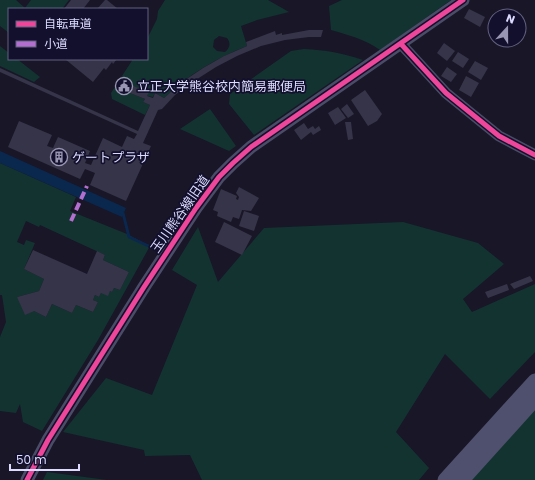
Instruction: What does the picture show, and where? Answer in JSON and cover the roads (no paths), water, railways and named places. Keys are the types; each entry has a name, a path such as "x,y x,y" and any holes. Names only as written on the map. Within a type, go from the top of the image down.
{"main road":[{"path":"445,480 535,381"},
{"path":"462,480 535,399"}],"street":[{"name":"玉川熊谷線旧道","path":"27,480 48,440 144,287 196,208 219,177 251,147 463,0"},
{"path":"401,44 446,92 498,136 534,152"}],"water":[{"path":"0,151 126,208 122,217 0,163"}],"waterway":[{"path":"120,212 123,213 129,237 155,249 174,219"}],"place":[{"name":"立正大学熊谷校内簡易郵便局","path":"124,86"},
{"name":"ゲートプラザ","path":"59,157"}]}
